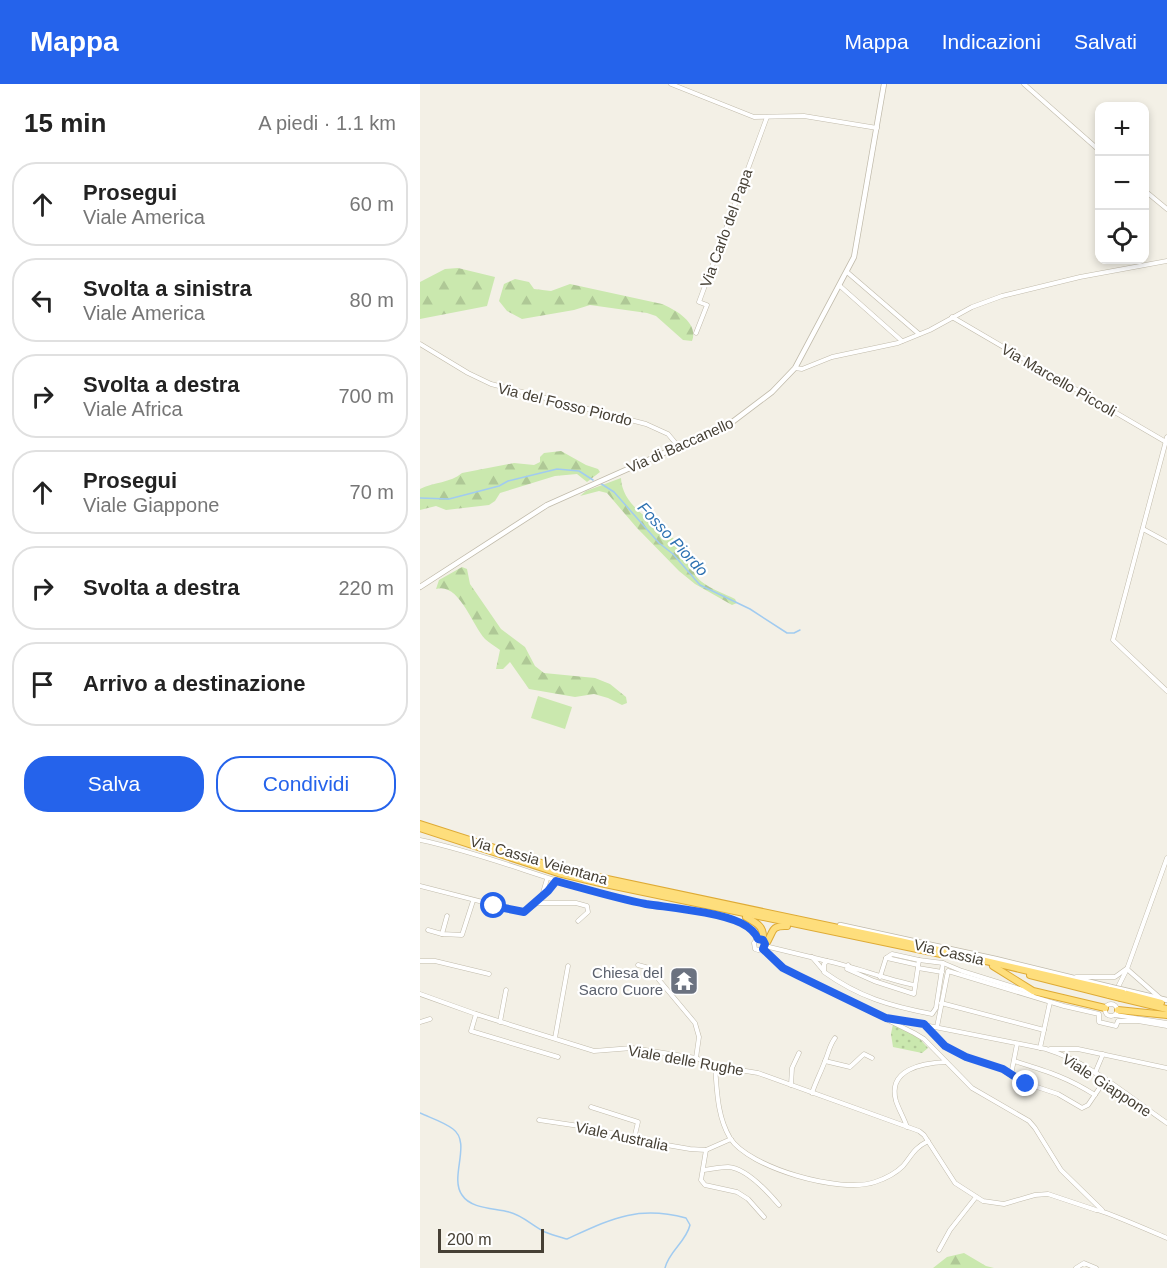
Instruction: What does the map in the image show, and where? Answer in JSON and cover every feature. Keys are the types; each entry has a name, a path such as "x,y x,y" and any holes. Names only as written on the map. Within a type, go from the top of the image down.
{"highway":[{"name":"Via Cassia Veientana","path":"420,824 560,869 730,905"},
{"name":"Via Cassia Veientana","path":"420,828 558,873 743,914"},
{"name":"Via Cassia","path":"730,905 900,940 1166,1003"},
{"name":"Via Cassia","path":"743,914 1110,991"},
{"path":"743,914 759,925 763,932 762,944"},
{"path":"779,915 789,914 840,925"},
{"path":"762,944 778,926 799,925"},
{"path":"993,966 1033,991 1105,1010"},
{"path":"1116,1012 1167,1015"}],"street":[{"path":"671,84 750,116 804,116 876,128"},
{"name":"Via di Baccanello","path":"420,588 547,505 738,419 779,386 795,368 840,286 857,248 884,84"},
{"path":"1024,84 1095,147"},
{"name":"Via Carlo del Papa","path":"696,333 707,305 699,302 767,117"},
{"path":"1149,194 1167,209"},
{"path":"795,368 803,369 832,357 902,342 972,307 1002,296 1080,277 1167,261"},
{"path":"847,272 919,335"},
{"path":"840,286 902,342"},
{"name":"Via Marcello Piccoli","path":"952,317 1166,439"},
{"name":"Via del Fosso Piordo","path":"420,344 488,383 639,422 665,432 678,446"},
{"path":"1166,439 1113,640 1167,691"},
{"path":"1143,529 1167,542"},
{"path":"420,840 440,844 547,879 624,900 702,913 737,922 750,929 783,968 924,1039 972,1088 1029,1121 1061,1170 1102,1210"},
{"path":"1116,1012 1113,1004 1119,983 1127,969 1167,858"},
{"path":"542,897 547,879"},
{"path":"420,886 522,912 542,897 556,881"},
{"path":"428,930 442,934 463,934 473,901"},
{"path":"535,903 576,903 587,906 588,912 578,921"},
{"path":"442,934 447,916"},
{"path":"840,925 1070,977 1110,991"},
{"path":"762,944 914,985"},
{"path":"880,976 886,958 892,954 942,972"},
{"path":"812,957 824,972 863,995 890,1006 932,1014 936,1008 943,963"},
{"path":"420,961 435,961 489,974"},
{"path":"824,972 824,964 827,961"},
{"path":"918,964 943,963 1003,984 1105,1010 1109,1015 1116,1012 1167,1025"},
{"path":"848,966 847,969 874,981 914,994 918,964"},
{"path":"638,965 649,968 695,1023 699,1037 696,1058"},
{"path":"555,1038 568,966"},
{"path":"1070,977 1115,977 1127,969"},
{"path":"1127,969 1166,1003"},
{"path":"937,1027 948,971 1050,1002 1099,1014 1100,1022 1116,1026 1118,1021 1167,1025"},
{"path":"1115,977 1119,983"},
{"path":"500,1022 506,990"},
{"name":"Viale delle Rughe","path":"420,994 500,1022 597,1051 632,1048 696,1058 715,1066 758,1073 919,1131 955,1183 990,1203 1004,1204 1035,1195 1048,1194 1102,1210 1167,1238"},
{"path":"1040,1048 1050,1002"},
{"path":"942,1003 1044,1030"},
{"path":"1105,1010 1109,1004 1113,1004"},
{"path":"476,1014 471,1031 558,1057"},
{"name":"Viale Giappone","path":"886,1018 1017,1044 1046,1049 1072,1049 1167,1068"},
{"path":"420,1022 430,1019"},
{"path":"924,1024 945,1046 966,1057 1001,1068 1026,1084 1058,1094 1082,1108 1087,1107 1105,1080"},
{"path":"813,1093 829,1046 835,1038"},
{"path":"1011,1075 1017,1044"},
{"name":"Viale Giappone","path":"1046,1049 1071,1058 1167,1123"},
{"path":"791,1085 792,1068 799,1053"},
{"path":"825,1061 850,1067 864,1054 872,1058"},
{"path":"1095,1073 1103,1054"},
{"path":"908,1127 896,1100 897,1082 902,1074 911,1067 928,1062 946,1062"},
{"path":"1014,1062 1056,1073 1095,1095"},
{"path":"715,1066 717,1103 731,1139 743,1150 769,1165 840,1186 874,1182 902,1168 916,1148 928,1141"},
{"path":"591,1107 638,1122 634,1140"},
{"name":"Viale Australia","path":"539,1120 586,1127 634,1140 706,1150"},
{"path":"731,1139 706,1150 701,1180 705,1185 737,1192 748,1199 764,1217"},
{"path":"704,1170 727,1167 737,1169 767,1190 779,1205"},
{"path":"939,1250 976,1197"},
{"path":"1076,1268 1086,1263 1096,1268"}],"green space":[{"path":"458,268 495,277 487,306 420,319 420,282 445,269"},
{"path":"515,279 529,282 534,289 551,291 570,284 662,304 685,318 692,328 692,341 683,340 656,316 590,305 522,319 507,311 499,301 504,284"},
{"path":"561,451 600,472 587,482 577,474 555,476 500,493 489,505 446,510 436,506 420,510 420,489 453,479 462,473 514,463 534,465 540,462 540,457 544,453"},
{"path":"621,478 624,490 638,511 671,536 688,554 698,579 735,599 737,603 732,605 695,584 679,571 607,493 599,491 580,496 586,491"},
{"path":"462,567 467,569 470,584 501,629 525,647 535,666 544,673 595,678 610,684 626,697 627,703 622,705 594,694 575,697 529,689 510,662 503,669 496,669 500,650 480,633 464,606 452,592 436,589 439,580"},
{"path":"538,696 572,707 565,729 531,718"},
{"path":"893,1024 919,1038 928,1048 922,1053 893,1047 891,1034"},
{"path":"964,1253 994,1268 933,1268 947,1257"}],"waterway":[{"name":"Fosso Piordo","path":"420,498 449,499 557,469 579,471 593,480"},
{"name":"Fosso Piordo","path":"600,483 614,492 700,585 750,609 787,633 800,630"},
{"path":"420,1113 446,1124 458,1135 461,1143 459,1188 462,1195 471,1203 514,1213 545,1232 567,1239 597,1225 625,1216 653,1213 686,1218 690,1225 688,1231 670,1256 665,1268"}],"place":[{"name":"Chiesa del Sacro Cuore","path":"684,981"}],"route":[{"path":"494,906 524,912 556,881 624,900 702,913 743,924 758,939 763,940 765,944 763,949 783,968 886,1018 924,1024 945,1046 966,1057 1003,1069 1026,1084"}]}
